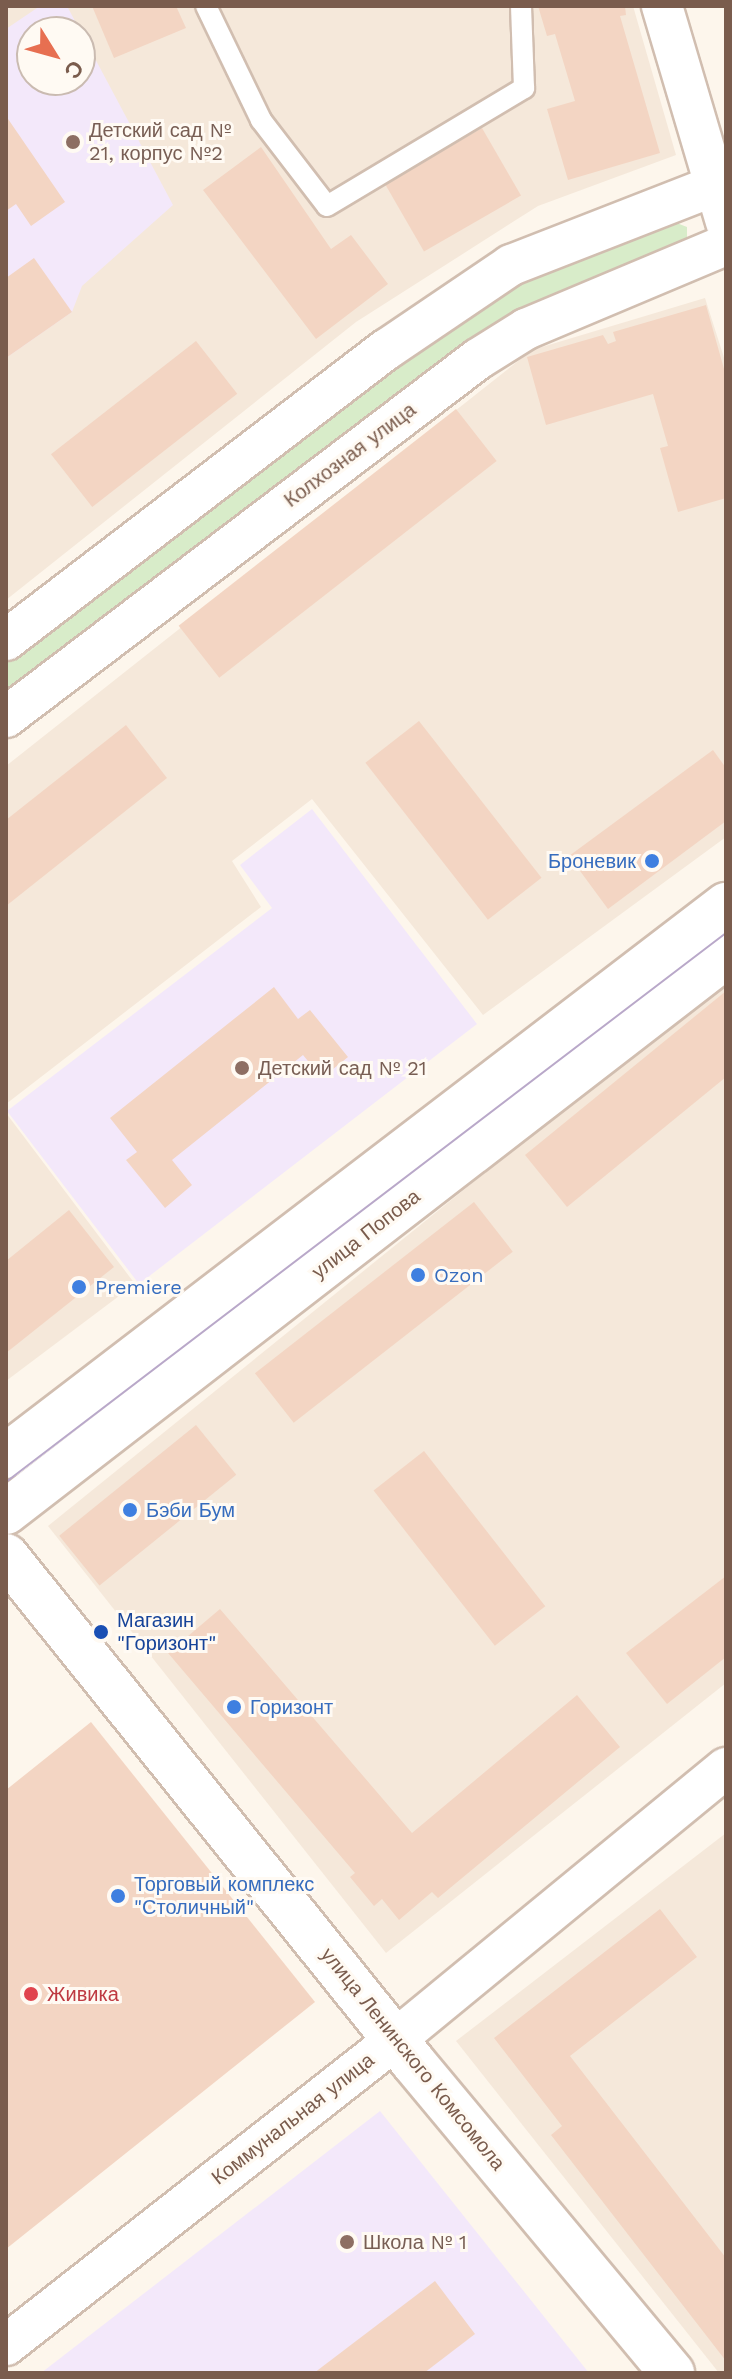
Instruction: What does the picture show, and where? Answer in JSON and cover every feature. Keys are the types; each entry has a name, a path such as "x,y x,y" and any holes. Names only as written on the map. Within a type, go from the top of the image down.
{"street":[{"path":"6,640 387,349 511,265 722,196 662,6"},
{"name":"Колхозная улица","path":"6,717 478,359 526,329 726,245"},
{"name":"улица Попова","path":"6,1456 726,905"},
{"name":"улица Попова","path":"6,1512 726,956"},
{"name":"улица Ленинского Комсомола","path":"6,1556 396,2039 672,2373"},
{"name":"Коммунальная улица","path":"6,2345 396,2039 726,1768"}],"lane":[{"path":"206,6 261,120 327,206 524,88 521,6"}],"shaded area":[{"path":"6,6 633,6 676,155 538,206 356,322 6,600"},
{"name":"Детский сад № 21, корпус №2","path":"40,6 67,6 72,16 25,16"},
{"name":"Детский сад № 21, корпус №2","path":"16,22 16,96 96,96 96,60 173,205 82,286 72,312 6,358 6,29"},
{"path":"705,298 726,364 726,837 483,1015 312,799 232,861 261,907 6,1104 6,766 532,350"},
{"name":"Детский сад № 21","path":"312,809 477,1024 139,1284 7,1111 272,908 240,865"},
{"path":"726,978 726,1683 386,1953 48,1526"},
{"path":"6,1113 135,1284 6,1381"},
{"path":"726,1833 726,2373 719,2373 456,2041"},
{"name":"Школа № 1","path":"380,2111 589,2373 41,2373"}],"green space":[{"path":"669,220 687,227 687,246 530,314 6,702 6,664 441,330 525,281"}],"building":[{"path":"92,6 176,6 186,28 114,58"},
{"path":"538,6 625,6 626,15 620,16 660,153 568,180 547,109 575,101 555,34 547,36"},
{"path":"6,116 65,202 31,226 16,204 6,211"},
{"path":"482,128 521,196 424,252 385,184"},
{"path":"261,147 331,249 351,235 388,284 316,339 203,190"},
{"path":"34,258 72,312 6,358 6,278"},
{"path":"706,305 726,376 726,498 678,512 660,448 668,446 653,394 546,425 527,357 603,335 608,344 616,341 613,332"},
{"path":"196,341 237,394 92,507 51,454"},
{"path":"456,409 497,461 219,678 179,626"},
{"path":"419,721 542,878 488,920 365,763"},
{"path":"126,725 167,778 6,906 6,820"},
{"path":"713,750 726,768 726,821 608,909 569,856"},
{"path":"274,987 298,1019 310,1010 348,1057 322,1078 303,1055 172,1160 192,1185 165,1208 126,1160 137,1152 110,1118"},
{"path":"726,991 726,1077 567,1207 525,1155"},
{"path":"474,1202 513,1252 294,1423 255,1373"},
{"path":"69,1210 114,1267 6,1353 6,1261"},
{"path":"196,1425 236,1475 99,1585 59,1536"},
{"path":"424,1451 545,1606 495,1646 374,1490"},
{"path":"726,1576 726,1657 667,1704 626,1653"},
{"path":"220,1609 412,1833 577,1695 620,1747 438,1898 432,1892 399,1920 382,1899 374,1906 350,1877 355,1873 168,1653"},
{"name":"Торговый комплекс \"Столичный\"","path":"91,1722 315,2002 6,2249 6,1790"},
{"path":"660,1909 697,1957 570,2056 726,2258 726,2361 551,2135 562,2126 494,2038"},
{"path":"435,2281 475,2334 424,2373 314,2373"}],"tram line":[{"path":"6,1482 726,933"}],"place":[{"name":"Детский сад № 21, корпус №2","path":"73,142"},
{"name":"Броневик","path":"652,861"},
{"name":"Детский сад № 21","path":"242,1068"},
{"name":"Ozon","path":"418,1275"},
{"name":"Premiere","path":"79,1287"},
{"name":"Бэби Бум","path":"130,1510"},
{"name":"Магазин \"Горизонт\"","path":"101,1632"},
{"name":"Горизонт","path":"234,1707"},
{"name":"Торговый комплекс \"Столичный\"","path":"118,1896"},
{"name":"Живика","path":"31,1994"},
{"name":"Школа № 1","path":"347,2242"}]}
